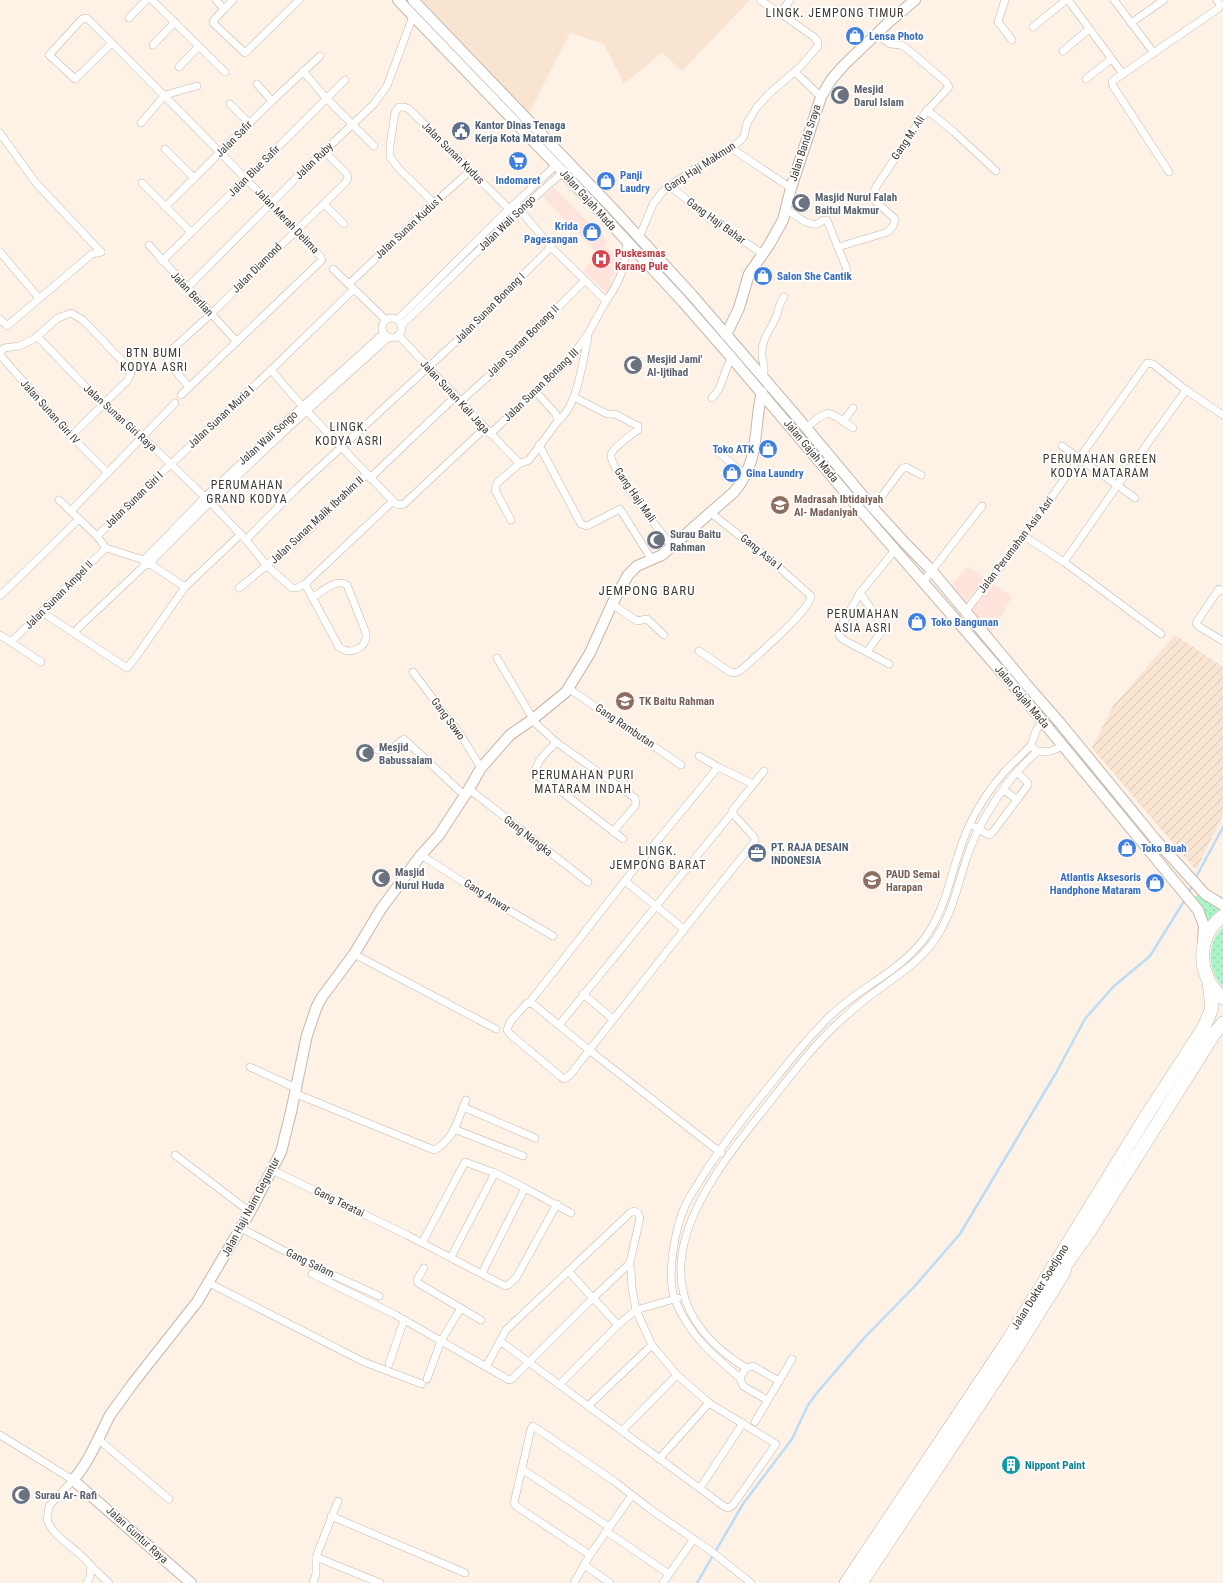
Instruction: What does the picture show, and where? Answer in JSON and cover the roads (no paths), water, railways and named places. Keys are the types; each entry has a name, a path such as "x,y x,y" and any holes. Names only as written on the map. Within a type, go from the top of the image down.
{"highway":[{"path":"1223,916 1212,926 1207,935 1203,945 1202,958 1204,971 1209,982 1217,993 1223,998"},
{"name":"Jalan Dokter Soedjono","path":"1012,1344 1145,1118 1208,1020 1212,1004 1209,982"},
{"name":"Jalan Dokter Soedjono","path":"846,1583 888,1530 1012,1344 1064,1272 1065,1266 1088,1235 1214,1034 1223,1023"},
{"name":"Jalan Dokter Soedjono","path":"861,1583 888,1530"}],"main road":[{"name":"Jalan Gajah Mada","path":"398,0 525,126 602,198 692,295 873,508 932,571 1155,839 1200,888 1212,899 1223,905"},
{"name":"Jalan Gajah Mada","path":"413,0 525,126 559,168 683,302 762,392 895,550 1017,690 1198,910 1202,917 1204,926 1203,945"},
{"name":"Jalan Banda Sraya","path":"726,335 739,308 749,274 775,235 786,209 791,188 821,97 838,72 876,34 915,0"},
{"path":"594,206 602,198"},
{"path":"683,302 692,295"},
{"name":"Jalan Haji Naim Geguntur","path":"69,1478 93,1453 110,1415 118,1403 190,1311 209,1284 241,1228 248,1210 272,1170 281,1152 293,1088 307,1035 317,1006 322,997 354,954 380,909 421,855 439,835 481,768 510,735 561,697 568,688 590,653 612,604 624,581 632,570 637,566 662,556 734,492 746,475 755,448 759,405 762,392"},
{"path":"790,425 798,418"},
{"path":"1051,731 1060,723"},
{"name":"Jalan Guntur Raya","path":"69,1478 87,1491 191,1583"}],"street":[{"path":"129,18 146,0"},
{"path":"152,0 225,72"},
{"path":"216,0 224,9"},
{"path":"233,0 214,20 213,23 245,53 299,0"},
{"path":"760,0 780,13 790,0"},
{"path":"1005,0 998,22 1012,40"},
{"path":"1033,27 1067,0 1123,74"},
{"path":"1114,0 1154,53"},
{"path":"1132,23 1164,0"},
{"path":"1169,172 1113,86 1112,82 1219,8 1220,4 1217,0"},
{"name":"Gang Haji Makmun","path":"639,238 656,199 670,186 707,160 731,148 743,138 747,123 757,107 770,93 795,72 817,47 818,42 814,37 780,13"},
{"name":"Jalan Ruby","path":"187,288 270,204 374,104 387,86 413,16"},
{"name":"Jalan Merah Delima","path":"111,44 75,79 49,55 83,18 87,18 111,44 183,114 321,257 322,260 237,342"},
{"path":"153,45 175,22"},
{"path":"1063,51 1089,29"},
{"name":"Gang M. Ali","path":"838,247 888,232 895,223 894,218 874,200 873,194 927,110 948,89 948,85 905,47 890,44 876,34"},
{"path":"179,67 199,46"},
{"name":"Jalan Safir","path":"165,207 272,101 320,56"},
{"path":"1086,79 1111,59"},
{"path":"303,71 326,98 374,146"},
{"path":"795,72 821,97"},
{"name":"Jalan Blue Safir","path":"162,260 246,179 344,80"},
{"path":"256,84 272,101"},
{"path":"141,123 165,96 197,86"},
{"path":"230,104 250,124"},
{"name":"Jalan Sunan Kudus","path":"434,203 400,170 390,157 394,112 401,107 409,109 470,171 512,206 520,210 551,247 606,301"},
{"path":"927,110 954,132 996,172"},
{"path":"0,133 36,183 101,252 92,254 7,326 0,319"},
{"path":"731,148 791,188"},
{"path":"165,149 194,178"},
{"name":"Jalan Diamond","path":"190,387 168,362 168,353 211,314 346,182 348,178 347,174 324,151"},
{"name":"Jalan Wali Songo","path":"399,323 512,206 559,168"},
{"name":"Jalan Wali Songo","path":"399,323 520,210 559,168"},
{"name":"Jalan Sunan Kudus I","path":"271,370 434,203 470,171"},
{"path":"142,183 191,232"},
{"name":"Gang Haji Bahar","path":"670,186 709,218 763,254"},
{"path":"324,204 344,224"},
{"path":"786,209 811,224 817,224 823,220 826,220 847,270"},
{"name":"Jalan Sunan Bonang III","path":"393,501 399,505 405,503 488,431 536,392 569,360 588,334 606,301 614,290 623,269 626,257 626,242"},
{"name":"Jalan Berlian","path":"149,245 237,342"},
{"name":"Jalan Sunan Bonang I","path":"246,540 296,489 429,368 551,247"},
{"path":"0,252 39,298"},
{"path":"333,269 386,320"},
{"name":"Jalan Sunan Bonang II","path":"368,476 457,399 501,365 585,280"},
{"path":"763,377 765,366 762,356 763,347 769,329 776,317 784,297"},
{"path":"38,337 58,318 71,313 80,318 97,334 129,368 131,373 128,380 71,436"},
{"path":"390,318 399,323 400,333 398,335 394,337 386,335 382,326 386,320 390,318"},
{"path":"511,520 495,490 497,483 520,463 529,460 538,445 558,421 567,414 574,397 588,334"},
{"name":"Jalan Wali Songo","path":"74,632 146,564 284,423 386,335"},
{"name":"Jalan Sunan Kali Jaga","path":"398,335 513,458 520,463"},
{"name":"Jalan Sunan Giri IV","path":"38,337 19,346 4,348 1,353 2,359 71,436 108,473"},
{"name":"Jalan Sunan Giri Raya","path":"38,337 103,405 142,437 208,499 241,534 267,566 288,586 295,589 305,584"},
{"path":"181,395 237,342"},
{"path":"712,398 719,389 731,357"},
{"name":"Jalan Perumahan Asia Asri","path":"965,612 1024,536 1147,363 1150,363 1186,390"},
{"path":"271,370 303,407 393,501 305,584 312,598 339,647 348,652 363,645 366,639 366,633 347,585 339,583 333,584 312,598"},
{"name":"Jalan Sunan Muria I","path":"171,464 271,370"},
{"path":"1064,562 1186,390 1223,415"},
{"path":"536,392 556,414 558,421"},
{"name":"Gang Haji Mali","path":"574,397 607,414 615,414 638,426 638,430 614,450 611,454 612,460 614,466 634,495 672,547"},
{"path":"71,511 175,403"},
{"path":"843,422 853,408"},
{"path":"806,428 818,418 828,413 853,428"},
{"path":"538,445 580,524 583,526 588,526 620,509 652,560"},
{"path":"1062,446 1135,498"},
{"path":"719,453 746,475"},
{"name":"Jalan Sunan Giri I","path":"97,536 171,464"},
{"path":"873,508 902,469 906,467 912,468 921,475"},
{"name":"Jalan Sunan Malik Ibrahim II","path":"239,588 297,541 368,476"},
{"path":"59,500 97,536 106,548 146,564 185,587"},
{"path":"923,582 982,506"},
{"name":"Gang Asia I","path":"699,651 730,672 734,673 740,671 792,622 809,603 811,596 810,593 711,513"},
{"path":"0,596 79,519"},
{"path":"42,612 127,668 185,587 241,534"},
{"path":"1024,536 1064,562 1162,634"},
{"name":"Jalan Sunan Ampel II","path":"11,642 106,548"},
{"path":"889,664 843,640 838,632 860,593 895,550"},
{"path":"1222,588 1196,623 1198,626 1223,641"},
{"path":"860,593 883,626 883,629 867,652"},
{"path":"612,604 637,621 647,619 664,635"},
{"path":"0,635 41,662"},
{"path":"497,658 533,719 556,742 634,798 636,803 635,806 613,832"},
{"name":"Gang Sawo","path":"413,672 462,738 481,768"},
{"name":"Gang Rambutan","path":"568,688 681,765"},
{"path":"767,1400 743,1386 740,1378 705,1348 689,1329 674,1299 671,1279 672,1254 686,1204 718,1151 811,1036 846,1002 903,961 925,938 940,912 946,896 956,856 969,824 997,782 1031,745 1036,730 1042,721"},
{"name":"Gang Nangka","path":"378,750 382,748 390,750 404,739 466,792 588,882"},
{"path":"556,742 537,763 536,775 558,789 623,839"},
{"path":"1031,745 1037,752"},
{"path":"746,1368 710,1340 696,1323 684,1296 681,1277 681,1255 688,1225 697,1206 726,1157 819,1042 837,1024 873,993 909,968 923,955 949,916 956,898 966,859 978,828 990,808 1037,752 1051,751 1063,746"},
{"path":"699,756 753,784"},
{"path":"718,767 625,881 529,1003 525,1005 510,1022 508,1032 564,1079 567,1078 755,840 752,834 732,813"},
{"path":"559,1025 732,813 737,804 764,770"},
{"path":"969,824 987,834 990,835 992,833 1028,785 1028,783 1018,773"},
{"path":"1004,790 1017,800"},
{"name":"Gang Anwar","path":"421,855 488,898 553,936"},
{"path":"625,881 684,928"},
{"path":"946,896 956,898"},
{"path":"354,954 496,1029"},
{"path":"583,994 614,1018"},
{"path":"529,1003 533,1004 589,1050 726,1157"},
{"path":"811,1036 819,1042"},
{"path":"250,1067 293,1088 434,1150 443,1146 448,1140 466,1100"},
{"path":"463,1107 535,1138"},
{"path":"454,1129 523,1156"},
{"path":"175,1155 248,1210"},
{"path":"422,1243 465,1162 495,1173 571,1213"},
{"name":"Gang Teratai","path":"272,1170 407,1235 505,1286 516,1278 556,1204"},
{"path":"451,1258 495,1173"},
{"path":"482,1273 525,1188"},
{"path":"312,1274 404,1320 505,1378 512,1379 530,1363 593,1298 629,1264 640,1218 638,1213 634,1211 630,1213 506,1330 486,1367"},
{"name":"Gang Salam","path":"241,1228 311,1265 379,1296"},
{"path":"500,1341 659,1459 728,1508 733,1505 776,1444 709,1403 677,1375 652,1345 636,1310 629,1264"},
{"path":"424,1268 416,1282 481,1320"},
{"path":"568,1271 618,1325"},
{"path":"209,1284 366,1363 424,1382 441,1341 461,1308"},
{"path":"559,1385 618,1325 636,1310 684,1296"},
{"path":"389,1364 404,1320"},
{"path":"588,1406 652,1345"},
{"path":"755,1422 792,1359"},
{"path":"740,1378 746,1368 753,1366 779,1381"},
{"path":"622,1431 677,1375"},
{"path":"659,1459 709,1403"},
{"path":"700,1488 743,1424"},
{"path":"590,1555 516,1506 514,1502 531,1429 534,1426 614,1480 693,1540 711,1551 751,1583"},
{"path":"0,1435 69,1478 49,1506 47,1520 55,1533 84,1557 108,1583"},
{"path":"98,1439 169,1499"},
{"path":"522,1469 669,1574"},
{"path":"574,1583 590,1555 632,1495"},
{"path":"313,1583 316,1574 316,1557 338,1501"},
{"path":"331,1516 465,1573"},
{"path":"664,1583 693,1540"},
{"path":"316,1557 380,1583"},
{"path":"584,1565 610,1583"},
{"path":"87,1583 90,1576 91,1566"}],"waterway":[{"path":"1195,879 1223,827"},
{"path":"1188,894 1193,884"},
{"path":"697,1583 743,1504 792,1439 808,1405 865,1337 914,1287 960,1234 1056,1073 1085,1019 1113,987 1150,956 1186,898"}],"place":[{"name":"Lensa Photo","path":"855,36"},
{"name":"Mesjid Darul Islam","path":"840,95"},
{"name":"Kantor Dinas Tenaga Kerja Kota Mataram","path":"461,131"},
{"name":"Indomaret","path":"518,161"},
{"name":"Panji Laudry","path":"606,181"},
{"name":"Masjid Nurul Falah Baitul Makmur","path":"801,203"},
{"name":"Krida Pagesangan","path":"592,232"},
{"name":"Puskesmas Karang Pule","path":"601,259"},
{"name":"Salon She Cantik","path":"763,276"},
{"name":"Mesjid Jami' Al-Ijtihad","path":"633,365"},
{"name":"Toko ATK","path":"768,449"},
{"name":"Gina Laundry","path":"732,473"},
{"name":"Madrasah Ibtidaiyah Al- Madaniyah","path":"780,505"},
{"name":"Surau Baitu Rahman","path":"656,540"},
{"name":"Toko Bangunan","path":"917,622"},
{"name":"TK Baitu Rahman","path":"625,701"},
{"name":"Mesjid Babussalam","path":"365,753"},
{"name":"Toko Buah","path":"1127,848"},
{"name":"PT. RAJA DESAIN INDONESIA","path":"757,853"},
{"name":"Masjid Nurul Huda","path":"381,878"},
{"name":"PAUD Semai Harapan","path":"872,880"},
{"name":"Atlantis Aksesoris Handphone Mataram","path":"1155,883"},
{"name":"Nippont Paint","path":"1011,1465"},
{"name":"Surau Ar- Rafi","path":"21,1495"}],"district":[{"name":"LINGK. JEMPONG TIMUR","path":"835,13"},
{"name":"BTN BUMI KODYA ASRI","path":"154,360"},
{"name":"LINGK. KODYA ASRI","path":"349,434"},
{"name":"PERUMAHAN GREEN KODYA MATARAM","path":"1100,466"},
{"name":"PERUMAHAN GRAND KODYA","path":"247,492"},
{"name":"JEMPONG BARU","path":"647,590"},
{"name":"PERUMAHAN ASIA ASRI","path":"863,621"},
{"name":"PERUMAHAN PURI MATARAM INDAH","path":"583,782"},
{"name":"LINGK. JEMPONG BARAT","path":"658,858"}]}
